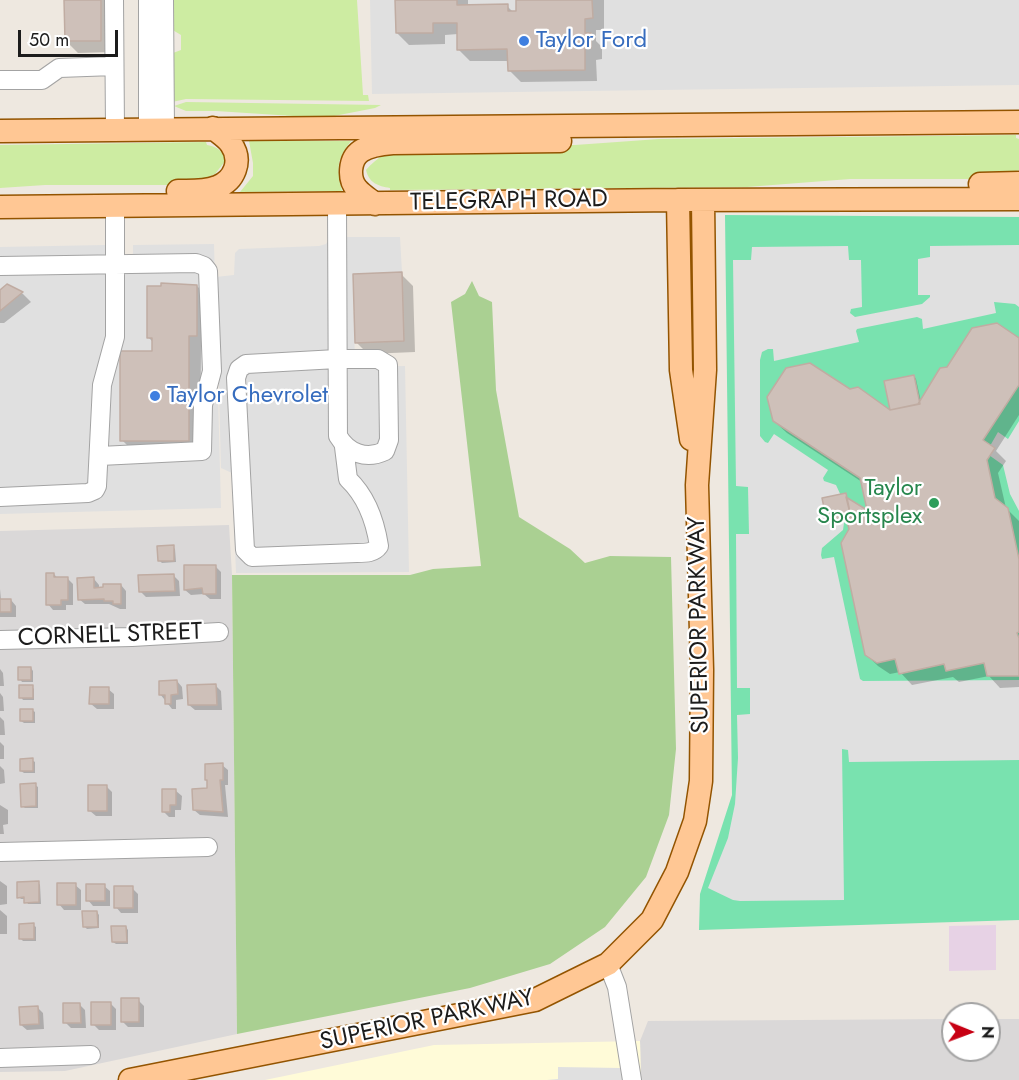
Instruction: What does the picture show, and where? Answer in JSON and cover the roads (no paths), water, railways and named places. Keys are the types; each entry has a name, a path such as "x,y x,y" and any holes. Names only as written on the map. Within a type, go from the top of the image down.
{"main road":[{"path":"0,131 1019,122"},
{"path":"375,204 358,191 352,183 351,172 356,155 361,150 373,146 393,143 556,142 626,126"},
{"path":"0,196 63,192 197,191 214,188 225,184 232,177 236,168 237,156 232,145 213,128"},
{"path":"779,200 815,188 850,185 1019,183"},
{"name":"TELEGRAPH ROAD","path":"0,207 1019,199"},
{"name":"SUPERIOR PARKWAY","path":"678,200 681,370 697,485"},
{"name":"SUPERIOR PARKWAY","path":"130,1080 535,1000 608,964 652,920 677,872 695,821 701,781 702,701 697,485 705,370 703,200"}],"street":[{"path":"114,0 115,129"},
{"path":"148,0 157,129"},
{"path":"157,129 164,0"},
{"path":"0,81 42,80 59,68 114,66"},
{"path":"337,204 338,359 338,436 344,447 348,479 368,504 379,546 374,551 357,554 252,557 248,554 245,550 236,378 239,369 246,364 338,359 378,359 388,365 389,440 385,451 366,456 344,447"},
{"path":"0,497 88,493 98,486 102,385 115,337 115,205"},
{"path":"0,266 196,263 204,266 208,271 212,371 203,405 202,451 100,456"},
{"name":"CORNELL STREET","path":"0,640 132,637 219,632"},
{"path":"0,852 207,847"},
{"path":"608,964 617,987 632,1080"},
{"path":"0,1058 91,1055"}],"place":[{"name":"Taylor Ford","path":"524,41"},
{"name":"Taylor Chevrolet","path":"155,396"},
{"name":"Taylor Sportsplex","path":"934,503"}]}
